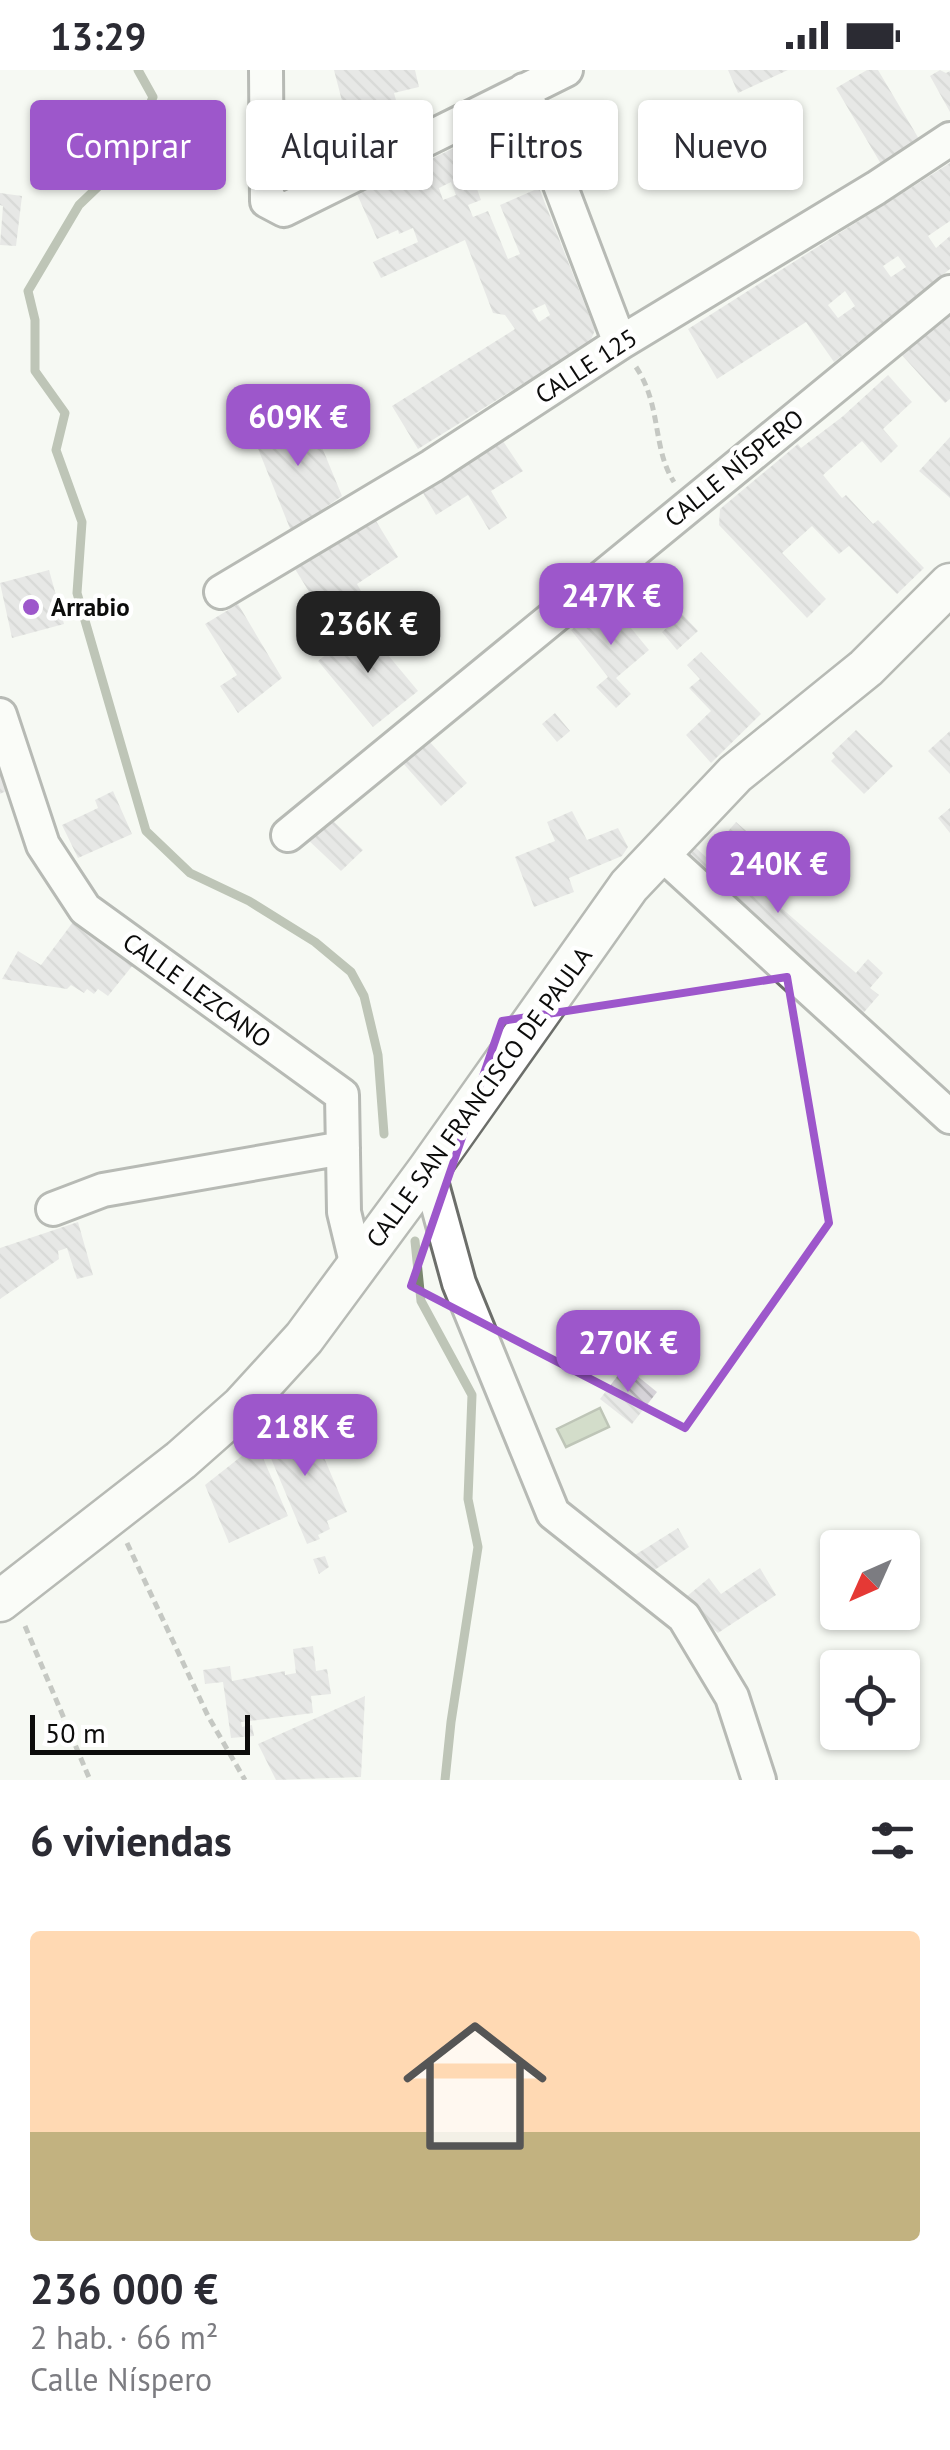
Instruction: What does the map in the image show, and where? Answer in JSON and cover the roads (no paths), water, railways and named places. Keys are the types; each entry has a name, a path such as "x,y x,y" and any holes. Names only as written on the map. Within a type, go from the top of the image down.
{"main road":[{"name":"CALLE SAN FRANCISCO DE PAULA","path":"5,1597 181,1460 242,1406 304,1338 630,886 735,774 866,668 948,590"}],"street":[{"path":"266,73 267,201 284,210 566,70"},
{"path":"524,90 620,343"},
{"name":"CALLE 125","path":"221,592 432,466 620,343 950,139"},
{"name":"CALLE NÍSPERO","path":"288,836 950,292"},
{"name":"CALLE LEZCANO","path":"0,715 43,845 85,909 342,1095 344,1212 357,1266"},
{"path":"660,852 950,1117"},
{"path":"53,1210 103,1190 343,1148"},
{"path":"428,1170 459,1283 553,1513 684,1617 732,1697 759,1780"}],"waterway":[{"path":"138,70 153,97 127,159 79,205 28,291 35,320 35,371 65,413 56,450 82,522 77,593 146,831 190,873 249,901 315,942 351,972 364,996 378,1055 384,1134"},
{"path":"415,1241 421,1301 472,1395 468,1499 478,1547 445,1780"}],"place":[{"name":"Arrabio","path":"31,607"}]}
